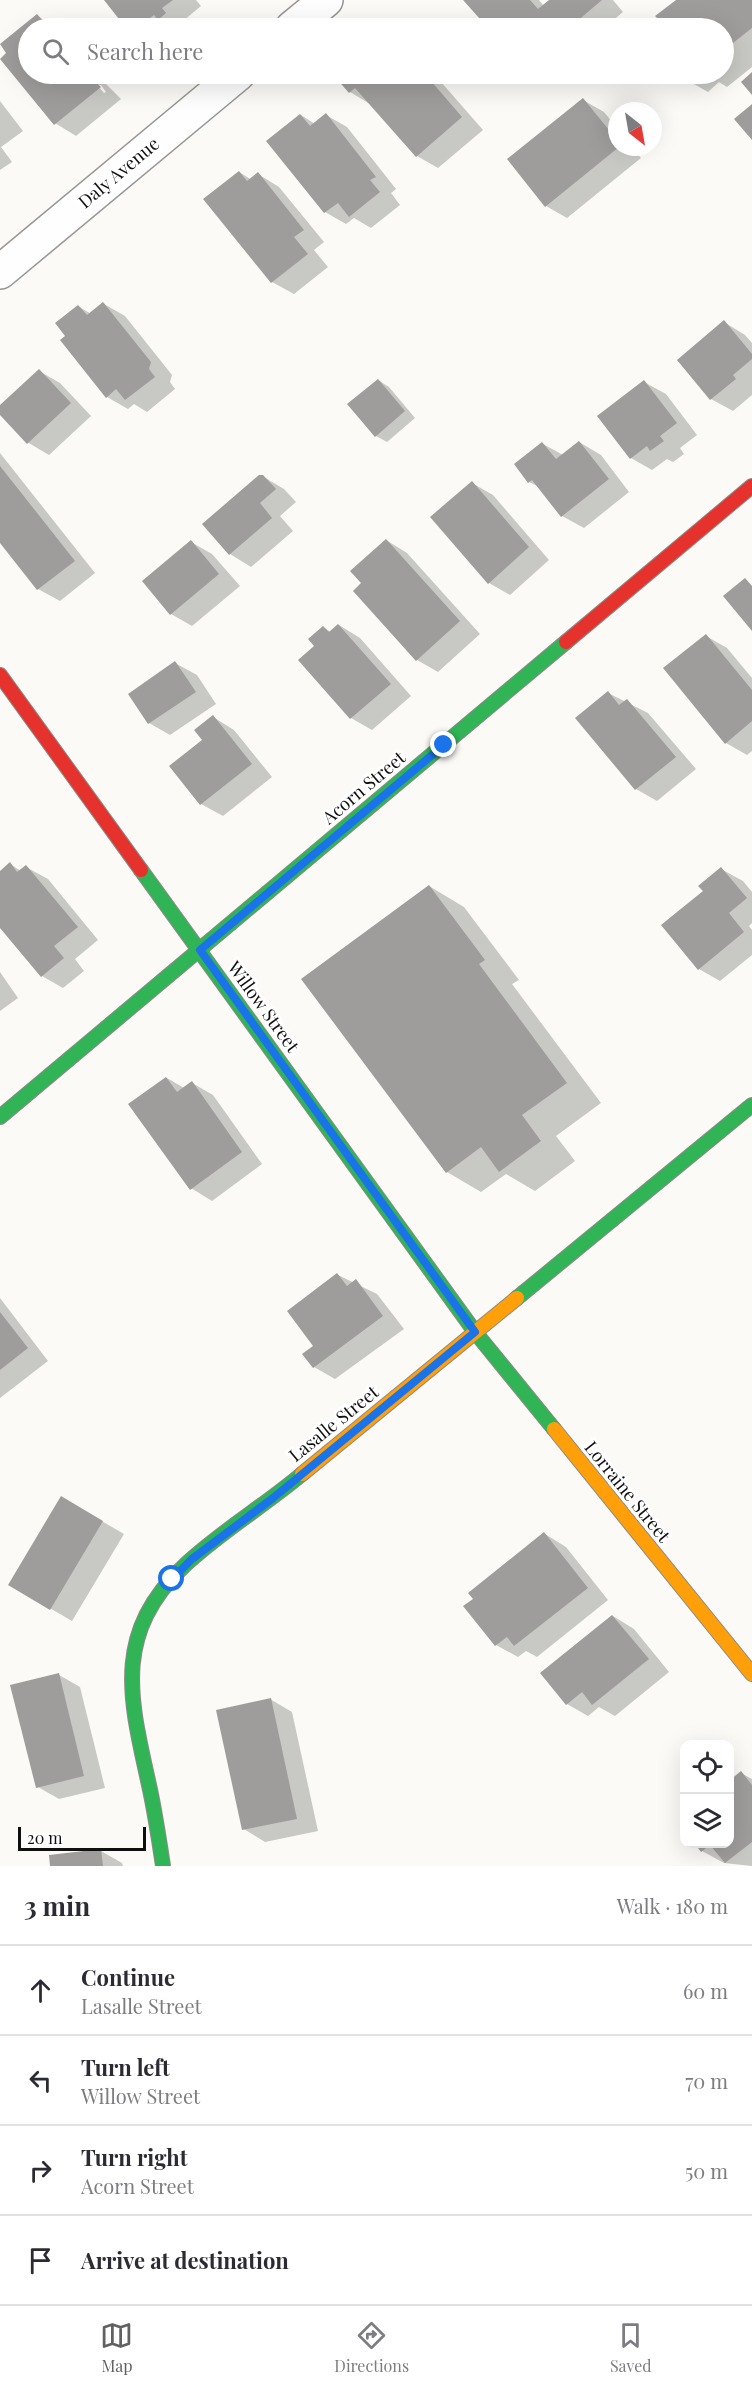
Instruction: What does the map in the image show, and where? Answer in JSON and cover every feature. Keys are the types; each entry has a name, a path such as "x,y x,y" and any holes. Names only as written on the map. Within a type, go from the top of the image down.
{"street":[{"path":"304,18 326,0"},
{"name":"Daly Avenue","path":"0,272 226,84"},
{"name":"Acorn Street","path":"0,1117 752,486"},
{"name":"Willow Street","path":"0,675 475,1332"},
{"name":"Lasalle Street","path":"163,1866 152,1800 131,1710 129,1681 135,1641 158,1596 192,1559 273,1498 752,1105"},
{"name":"Lorraine Street","path":"475,1332 752,1674"}],"building":[{"path":"104,0 173,0 162,8 166,13 160,18 154,15 150,18 118,18"},
{"path":"463,0 530,0 538,9 549,0 602,0 581,18 479,18"},
{"path":"676,0 752,0 752,28 734,42 734,18 657,18 655,16"},
{"path":"18,29 18,81 0,59 6,53 0,44"},
{"path":"752,72 752,95 741,82"},
{"path":"20,84 98,84 101,87 54,125"},
{"path":"341,84 434,84 462,117 416,157 355,88 349,93"},
{"path":"583,98 608,129 608,156 545,207 507,159"},
{"path":"752,104 752,140 734,119"},
{"path":"326,113 376,177 370,180 380,192 349,217 338,203 324,213 266,141 300,114 310,126"},
{"path":"239,171 247,181 258,172 304,230 294,237 308,254 271,283 203,199"},
{"path":"103,302 151,362 149,369 155,377 125,400 116,389 106,398 60,340 65,336 55,323 78,305 87,315"},
{"path":"724,320 752,354 752,359 733,375 736,379 710,400 677,360"},
{"path":"39,369 71,403 27,444 0,415 0,405"},
{"path":"378,379 405,411 375,437 347,404"},
{"path":"644,380 677,423 660,436 664,441 650,451 647,446 630,459 597,416"},
{"path":"579,441 609,479 561,517 532,480 528,483 514,464 542,442 556,459"},
{"path":"0,466 75,561 37,590 0,543"},
{"path":"259,475 263,475 276,489 260,503 272,518 229,555 202,524"},
{"path":"472,481 529,547 488,584 430,517"},
{"path":"386,539 460,621 416,661 353,591 361,583 350,571"},
{"path":"191,540 219,574 170,615 142,581"},
{"path":"745,578 752,586 752,631 723,596"},
{"path":"338,624 391,684 350,719 298,660 314,646 308,639 323,626 329,632"},
{"path":"706,634 752,690 752,721 725,744 663,668"},
{"path":"175,661 196,692 148,724 128,694"},
{"path":"608,691 619,705 627,699 676,757 635,790 575,718"},
{"path":"213,715 252,764 200,805 169,766 202,740 194,730"},
{"path":"10,862 17,872 26,865 78,927 54,946 64,958 41,977 0,928 0,871"},
{"path":"721,867 747,898 729,913 744,932 698,970 661,925 703,891 698,886"},
{"path":"429,885 485,960 479,964 567,1083 522,1115 541,1141 499,1172 481,1147 446,1173 301,979"},
{"path":"166,1077 177,1092 192,1081 242,1152 190,1190 128,1104"},
{"path":"337,1273 347,1286 356,1279 383,1316 313,1368 302,1354 313,1346 287,1311"},
{"path":"0,1312 28,1348 0,1370"},
{"path":"61,1496 103,1521 50,1610 8,1585"},
{"path":"544,1532 588,1588 514,1646 507,1637 495,1646 463,1606 473,1599 468,1593"},
{"path":"612,1615 649,1659 592,1705 582,1692 566,1705 540,1673"},
{"path":"59,1673 84,1776 36,1788 10,1685"},
{"path":"271,1698 297,1819 242,1830 216,1710"},
{"path":"741,1771 752,1785 752,1842 725,1863 712,1848 734,1848 734,1777"},
{"path":"101,1849 103,1866 50,1866 49,1855"}],"traffic: fast":[{"path":"0,1117 566,642"},
{"path":"141,870 475,1332 554,1429"},
{"path":"517,1298 752,1105"},
{"path":"163,1866 136,1724 132,1669 136,1642 145,1617 161,1591 184,1566 302,1474"}],"traffic: slow":[{"path":"302,1474 517,1298"},
{"path":"554,1429 752,1674"}],"traffic: jam":[{"path":"566,642 752,486"},
{"path":"0,675 141,870"}],"route":[{"path":"172,1579 192,1559 273,1498 475,1332 200,950 444,745"}]}
